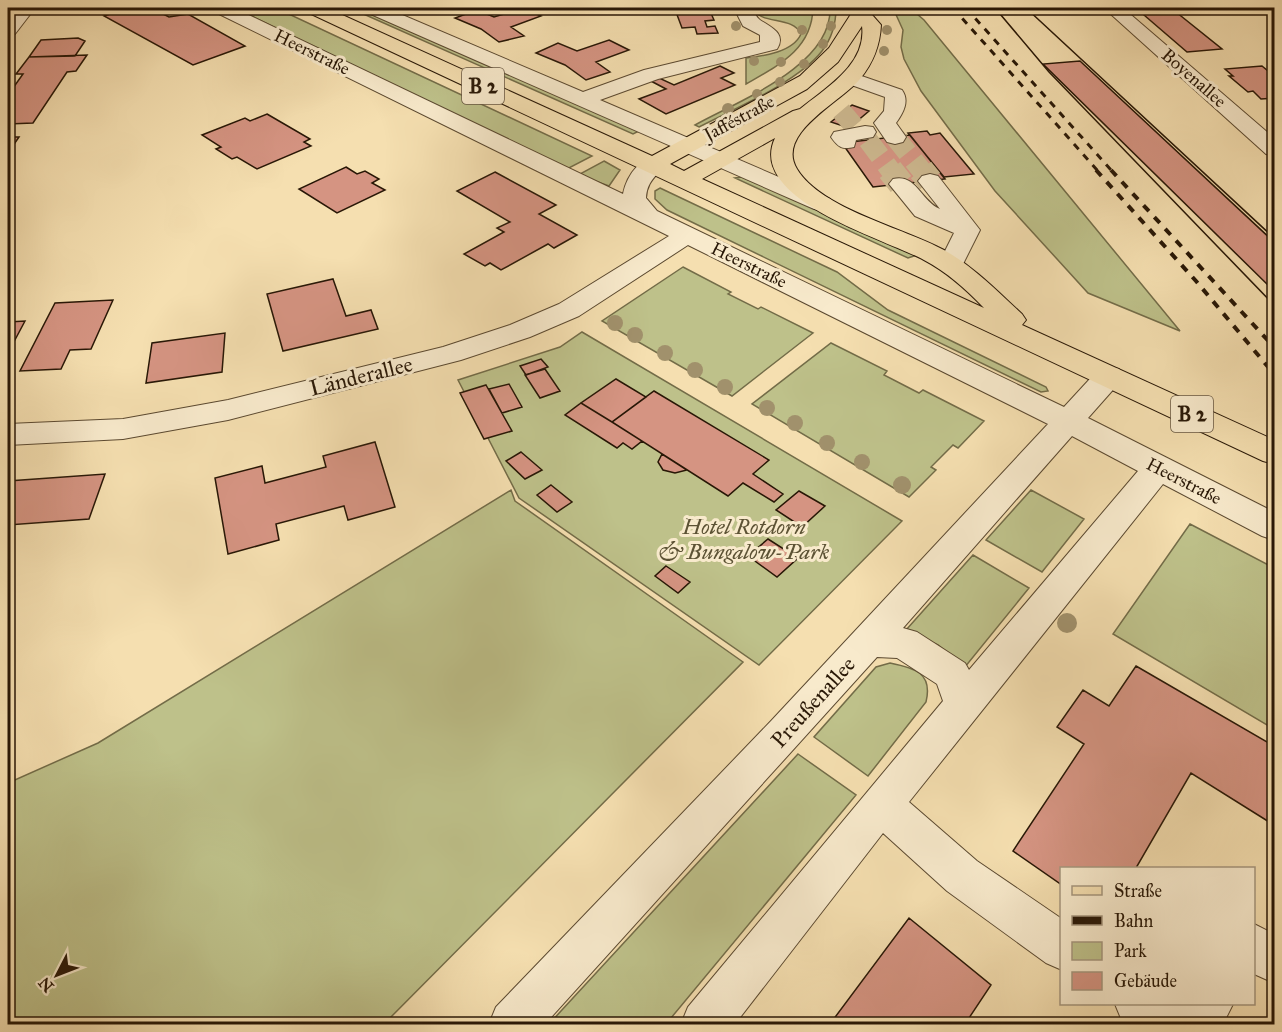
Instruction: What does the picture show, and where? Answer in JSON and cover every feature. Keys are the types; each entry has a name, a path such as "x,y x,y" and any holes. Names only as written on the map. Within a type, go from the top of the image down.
{"main road":[{"name":"Heerstraße","path":"313,8 1275,453"},
{"name":"Jafféstraße","path":"654,164 820,72 848,35 859,11 872,25 871,42 862,62 850,78 834,93 686,179"},
{"name":"Jafféstraße","path":"811,108 784,138 780,156 784,167 796,183 822,204"},
{"name":"Heerstraße","path":"822,204 923,248 951,265 1034,340"}],"street":[{"path":"8,30 26,8"},
{"name":"Heerstraße","path":"221,8 1068,421 1275,527"},
{"name":"Heerstraße","path":"372,8 822,204"},
{"path":"583,100 600,91 703,61 732,57 770,45 769,32 750,22 743,8"},
{"name":"Boyenallee","path":"1113,8 1275,149"},
{"path":"850,78 875,95 895,94 890,130 852,135"},
{"name":"Jafféstraße","path":"650,217 634,199 635,186 642,174 654,164"},
{"path":"930,181 968,230"},
{"path":"892,189 923,211 968,230"},
{"path":"951,265 968,230"},
{"name":"Länderallee","path":"8,435 135,427 228,410 451,354 520,331 568,310 687,235"},
{"name":"Preußenallee","path":"513,1024 868,642 1109,376"},
{"path":"705,1024 881,804 1158,469"},
{"path":"868,642 904,643 952,674 963,704"},
{"path":"881,804 962,876 1060,946"},
{"path":"1255,948 1275,960"},
{"path":"1140,1005 1168,1024"},
{"path":"1195,1024 1208,1005"}],"green space":[{"path":"235,8 276,8 592,156 567,169"},
{"path":"350,8 360,8 639,131 633,134"},
{"path":"752,8 813,8 807,34 800,45 770,70 746,84 746,58 785,49 792,45 801,34 791,24 763,17"},
{"path":"830,8 836,8 833,31 822,51 811,62 765,94 699,127 695,125 757,93 800,64 816,47 827,29"},
{"path":"893,8 910,8 924,20 1180,331 1088,293 995,191 921,91 904,59 901,47 903,30"},
{"path":"604,161 620,170 609,186 578,175"},
{"path":"742,177 915,252 917,255 908,258 735,178"},
{"path":"660,188 837,272 888,310 1046,387 1048,391 1041,392 667,210 655,199 655,191"},
{"path":"683,267 731,292 728,294 758,309 761,307 813,333 732,396 602,321"},
{"name":"Hotel Rotdorn & Bungalow-Park","path":"582,332 902,521 759,665 519,498 458,380 560,347"},
{"path":"831,343 887,371 884,375 919,393 923,390 984,421 958,448 953,445 931,467 936,470 909,497 752,404"},
{"path":"511,490 515,501 743,662 384,1024 8,1024 8,783 98,743"},
{"path":"1031,490 1084,519 1042,572 986,540"},
{"path":"1190,524 1274,568 1274,729 1113,634"},
{"path":"973,555 1029,588 965,667 938,645 906,630"},
{"path":"890,663 914,670 924,678 927,684 926,702 868,776 814,737 876,667"},
{"path":"798,754 856,795 666,1024 549,1024"}],"building":[{"path":"129,8 151,8 169,17 188,14 245,46 193,65 104,16"},
{"path":"524,8 541,16 511,27 524,36 499,42 481,29 455,18 477,10 494,17"},
{"path":"1171,8 1222,49 1187,52 1137,9"},
{"path":"710,11 714,20 705,21 707,27 715,26 718,33 697,34 695,27 682,28 676,12"},
{"path":"78,38 85,41 75,56 29,57 41,40"},
{"path":"609,40 629,50 596,62 610,72 586,80 565,65 536,53 558,43 577,51"},
{"path":"87,55 76,71 67,72 33,123 8,124 8,95 23,74 16,74 29,57"},
{"path":"1080,61 1274,242 1274,291 1043,64"},
{"path":"720,66 734,73 721,78 735,85 666,114 639,99 666,89 649,80 657,77 674,85"},
{"path":"1262,66 1274,76 1274,98 1261,99 1253,91 1248,92 1229,76 1233,76 1225,69"},
{"path":"852,105 869,111 849,128 831,122"},
{"path":"267,114 310,139 304,142 311,146 257,169 237,157 232,159 216,149 221,147 202,135 245,118 250,121"},
{"path":"927,131 930,135 940,133 974,174 944,177 908,133"},
{"path":"910,135 945,179 873,187 842,143"},
{"path":"8,137 19,137 8,153"},
{"path":"346,167 357,174 365,171 379,179 372,183 385,190 337,213 299,189"},
{"path":"495,172 556,205 539,214 577,235 554,248 548,244 501,270 490,263 485,266 464,254 504,232 497,228 510,222 457,191"},
{"path":"333,279 346,316 371,310 378,329 283,351 267,294"},
{"path":"113,300 91,349 70,350 61,369 20,371 55,303"},
{"path":"25,321 8,353 8,322"},
{"path":"225,333 222,372 146,383 152,343"},
{"path":"541,359 548,367 526,375 520,366"},
{"path":"545,369 560,391 540,398 525,375"},
{"path":"616,379 646,397 612,422 581,403"},
{"path":"509,384 522,407 502,413 489,389"},
{"path":"486,385 512,431 484,439 460,393"},
{"path":"654,391 769,460 753,474 783,494 774,502 743,483 728,496 612,422"},
{"path":"581,403 642,441 632,449 623,443 617,448 565,415"},
{"path":"375,442 395,507 348,520 344,506 276,524 279,540 228,554 215,478 262,466 265,483 326,467 323,456"},
{"path":"521,452 542,470 525,479 506,461"},
{"path":"662,454 687,470 675,473 663,470 658,462"},
{"path":"105,474 89,519 8,525 8,481"},
{"path":"551,485 572,502 557,512 537,495"},
{"path":"799,491 825,506 802,527 776,510"},
{"path":"768,539 798,558 777,577 748,556"},
{"path":"666,566 690,582 678,593 655,576"},
{"path":"1136,666 1274,746 1274,825 1191,773 1137,867 1060,867 1060,884 1013,851 1084,744 1057,727 1083,690 1109,706"},
{"path":"909,918 991,985 965,1024 830,1024"}],"tunnel":[{"path":"840,125 860,108"},
{"path":"895,137 922,171"},
{"path":"868,140 891,171"},
{"path":"890,170 901,184"},
{"path":"921,170 930,181"}],"tram line":[{"path":"995,8 1049,72 1274,305"},
{"path":"1026,8 1274,238"}],"railway":[{"path":"953,8 1098,171"},
{"path":"966,8 1112,171"},
{"path":"1096,170 1196,281 1274,374"},
{"path":"1111,170 1274,347"}]}
